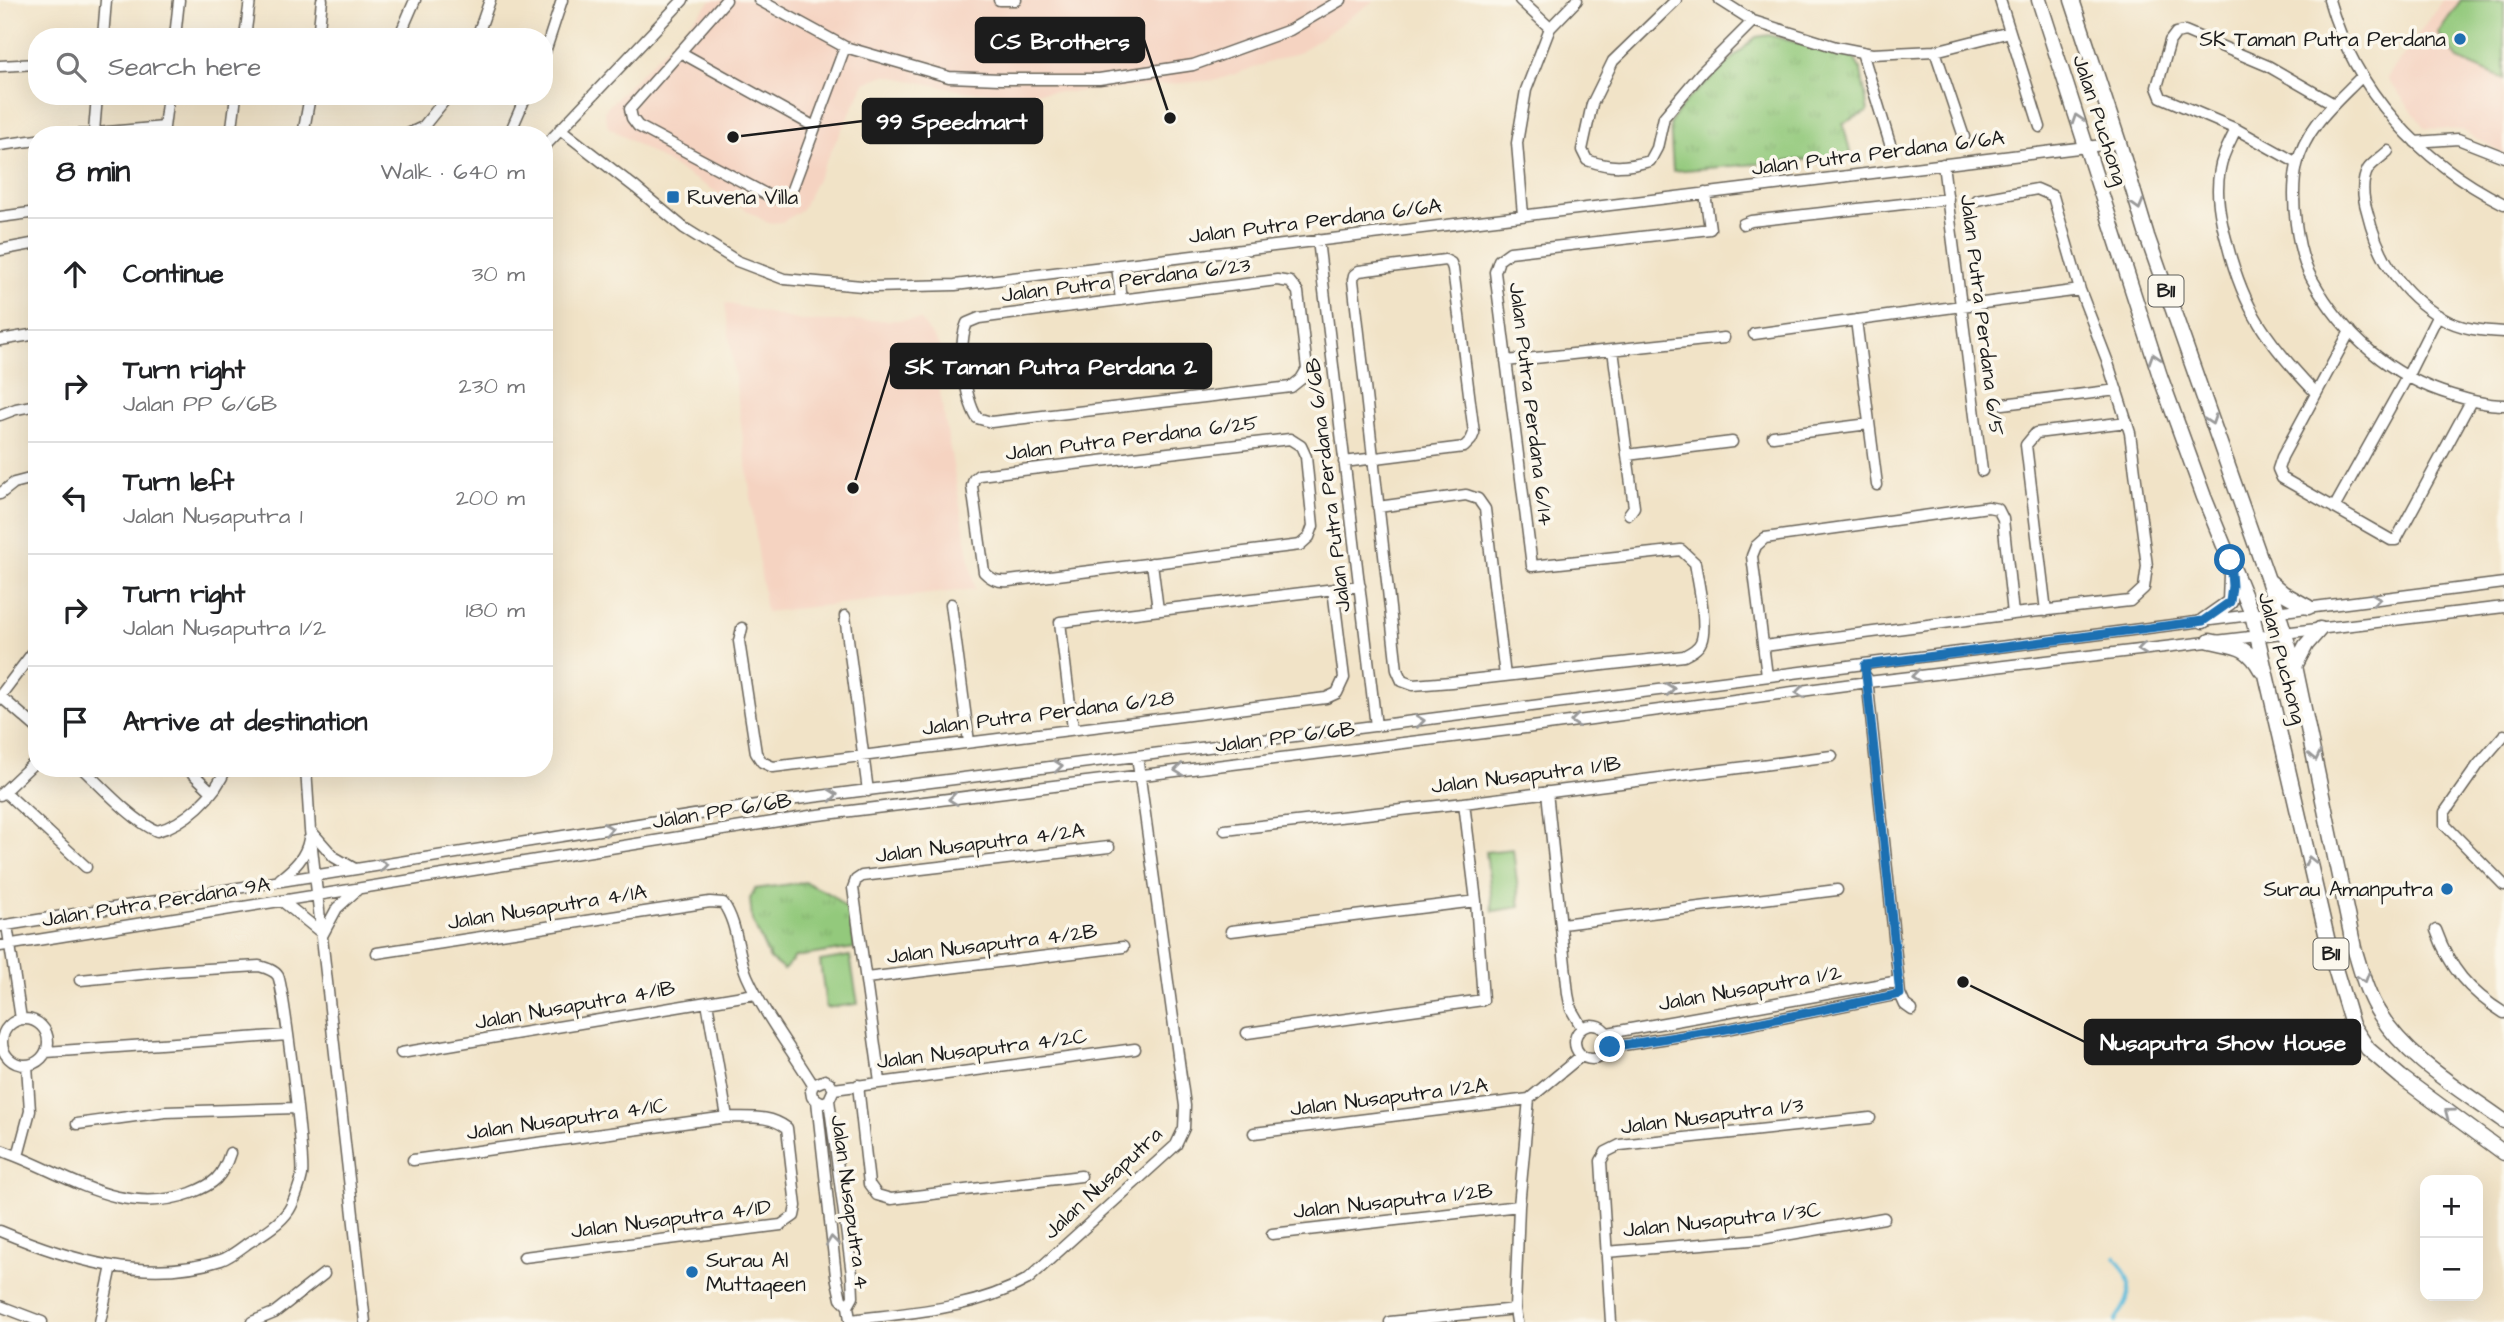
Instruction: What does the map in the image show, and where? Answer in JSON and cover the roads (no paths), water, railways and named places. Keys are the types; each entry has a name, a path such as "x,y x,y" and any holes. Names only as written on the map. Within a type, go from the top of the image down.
{"main road":[{"name":"Jalan Puchong","path":"2039,0 2160,376 2204,497 2252,614 2331,955 2352,1025 2368,1049 2401,1077 2504,1153"},
{"name":"Jalan Puchong","path":"2072,0 2147,236 2268,580 2295,666 2354,948 2368,992 2394,1035 2417,1058 2504,1121"},
{"path":"2203,621 2230,602 2230,560"},
{"path":"2268,580 2283,593 2308,607"},
{"path":"2295,666 2306,645 2320,629"},
{"path":"2210,641 2242,648 2252,655 2270,687"}],"street":[{"path":"104,28 107,0"},
{"path":"176,28 179,0"},
{"path":"246,28 250,0"},
{"path":"319,28 322,0"},
{"path":"403,28 415,0"},
{"path":"480,28 490,0"},
{"path":"553,28 562,0"},
{"path":"553,137 683,0"},
{"path":"726,0 630,109 632,118 638,126 773,198 785,199 791,192 845,47"},
{"path":"759,0 845,47 949,77 1099,79 1193,65 1290,30 1341,0"},
{"path":"999,0 1016,0"},
{"path":"1520,0 1550,28"},
{"path":"1522,215 1517,143 1526,90 1550,28 1577,0"},
{"path":"1676,0 1613,61 1592,104 1582,150 1587,160 1603,166 1624,168 1650,161 1657,148 1664,117 1702,72 1753,21"},
{"path":"1720,0 1753,21 1836,47 1872,54 1934,51 2010,32"},
{"path":"2000,0 2040,127"},
{"path":"2329,0 2346,50 2391,118 2433,160 2474,188 2504,204"},
{"path":"2297,163 2236,129 2161,97 2157,88 2170,41 2176,33 2185,31 2268,66 2334,104"},
{"path":"1934,51 1964,137"},
{"path":"680,52 814,127"},
{"path":"1862,52 1891,147"},
{"path":"0,66 28,64"},
{"path":"2362,76 2306,138 2297,163 2296,221 2302,253 2311,278 2342,323 2391,369 2429,388 2471,401 2504,405"},
{"path":"94,126 96,105"},
{"path":"165,126 168,105"},
{"path":"232,126 235,105"},
{"path":"305,126 308,105"},
{"path":"424,126 441,105"},
{"path":"513,126 522,105"},
{"path":"2236,129 2220,165 2217,193 2236,278 2256,320 2283,359 2316,393"},
{"name":"Jalan Putra Perdana 6/6A","path":"560,130 684,228 737,261 784,279 910,288 1117,266 2119,143"},
{"path":"2416,142 2459,139 2504,158"},
{"path":"0,145 28,141"},
{"path":"2388,151 2369,169 2362,193 2373,236 2385,264 2415,298 2443,320 2478,331 2504,332"},
{"name":"Jalan Putra Perdana 6/5","path":"1943,164 1982,471"},
{"path":"1763,646 2130,601 2144,588 2147,566 2127,422 2080,290 2053,196 2037,189 1976,200"},
{"name":"Jalan Putra Perdana 6/14","path":"1505,676 1684,656 1694,651 1701,641 1703,624 1695,563 1681,550 1532,566 1495,272 1499,260 1510,252 1710,229 1705,193"},
{"path":"1743,224 1948,200"},
{"path":"0,217 28,213"},
{"name":"Jalan Putra Perdana 6/6B","path":"1318,240 1376,726"},
{"path":"0,250 28,245"},
{"path":"1345,462 1373,458 1464,447 1471,440 1474,433 1453,269 1446,260 1359,271 1353,280 1373,458 1378,507 1397,670 1402,681 1413,685 1505,676 1485,509 1478,499 1466,495 1378,507"},
{"path":"1117,266 1121,300"},
{"name":"Jalan Putra Perdana 6/23","path":"1277,280 1290,282 1298,292 1307,369 1301,379 1291,387 991,422 977,418 969,405 962,335 967,323 979,318 1121,300 1277,280"},
{"path":"1754,334 2080,290"},
{"path":"2334,508 2407,377 2438,315"},
{"path":"1856,320 1877,485"},
{"path":"2350,331 2278,469 2283,478 2334,508 2391,540 2396,540 2471,401"},
{"path":"0,340 28,335"},
{"path":"1506,361 1724,338"},
{"path":"1613,350 1634,507 1629,514"},
{"path":"2003,404 2117,390"},
{"path":"0,415 28,407"},
{"path":"2046,611 2026,445 2036,433 2127,422"},
{"path":"1773,436 1869,424"},
{"name":"Jalan Putra Perdana 6/25","path":"1290,439 1301,446 1306,457 1313,526 1309,537 1300,545 1152,563 999,582 990,578 984,572 972,486 974,479 979,475 1290,439"},
{"path":"1627,455 1732,442"},
{"path":"0,494 14,483 28,479"},
{"path":"1767,676 1752,556 1756,546 1765,538 1988,508 1998,509 2003,519 2014,614"},
{"path":"1152,563 1158,610"},
{"name":"Jalan PP 6/6B","path":"316,875 780,801 2504,583"},
{"path":"1073,729 1060,622 1360,586"},
{"name":"Jalan Putra Perdana 6/28","path":"742,628 739,641 756,754 762,762 774,767 1326,698 1337,693 1344,678 1333,589"},
{"path":"951,604 969,741"},
{"name":"Jalan PP 6/6B","path":"318,895 810,816 1525,728 1868,682 2504,607"},
{"path":"845,616 868,790"},
{"path":"28,659 0,696 28,720"},
{"path":"1865,665 1900,994 1905,1005 1912,1010"},
{"path":"2504,735 2478,765 2445,812 2444,820 2445,825 2504,885"},
{"name":"Jalan Nusaputra","path":"850,1320 942,1308 1002,1294 1028,1279 1176,1146 1184,1128 1185,1105 1137,756"},
{"name":"Jalan Nusaputra 1/1B","path":"1225,830 1464,803 1832,756"},
{"path":"28,768 2,793 86,867"},
{"path":"92,777 135,816 157,831 186,816 212,792 221,777"},
{"path":"196,777 212,792"},
{"path":"307,777 310,830 365,1322"},
{"path":"1547,792 1568,994 1571,1009 1582,1028"},
{"path":"1247,1033 1483,1000 1476,901 1464,803"},
{"path":"310,830 334,857 355,869"},
{"path":"278,881 294,868 303,856 309,845 310,830"},
{"name":"Jalan Nusaputra 4/2A","path":"866,978 853,888 856,880 862,876 1109,847"},
{"name":"Jalan Putra Perdana 9A","path":"3,925 316,875"},
{"path":"323,934 337,908 359,889"},
{"path":"1562,924 1837,890"},
{"name":"Jalan Putra Perdana 9A","path":"5,945 318,895"},
{"path":"282,901 323,934"},
{"path":"1231,931 1476,901"},
{"name":"Jalan Nusaputra 4/1A","path":"377,953 709,902 723,903 731,918 743,966 755,994"},
{"path":"3,925 21,1019"},
{"path":"2435,930 2444,954 2466,985 2504,1013"},
{"name":"Jalan Nusaputra 4/2B","path":"866,978 1123,947"},
{"path":"0,1231 44,1250 112,1266 133,1270 184,1268 223,1259 264,1233 289,1211 302,1175 288,1035 278,977 270,969 260,966 173,971 80,980"},
{"path":"866,978 880,1082"},
{"name":"Jalan Nusaputra 1/2","path":"1608,1033 1899,981"},
{"path":"755,994 813,1085"},
{"name":"Jalan Nusaputra 4/1B","path":"401,1053 755,994"},
{"name":"Jalan Nusaputra 1/2","path":"1610,1047 1727,1029 1900,994"},
{"path":"708,1002 727,1117"},
{"path":"1760,1006 1763,1021"},
{"path":"1722,1012 1727,1029"},
{"path":"21,1019 37,1023 43,1028 48,1044 41,1059 27,1065 15,1063 6,1056 2,1045 3,1034 10,1024 21,1019"},
{"path":"1596,1025 1608,1033 1610,1047 1605,1055 1598,1059 1581,1056 1575,1042 1582,1028 1596,1025"},
{"path":"46,1052 288,1035"},
{"name":"Jalan Nusaputra 4/2C","path":"834,1089 1135,1049"},
{"path":"1517,1322 1515,1309 1518,1206 1529,1099 1581,1056"},
{"path":"18,1156 30,1111 27,1065"},
{"path":"825,1080 830,1083 834,1089 829,1101 823,1103 812,1097 813,1085 825,1080"},
{"path":"858,1085 869,1184 877,1195 891,1199 1081,1176"},
{"name":"Jalan Nusaputra 1/2A","path":"1254,1133 1529,1099"},
{"name":"Jalan Nusaputra 4","path":"817,1101 836,1276 841,1298 848,1306 850,1320"},
{"name":"Jalan Nusaputra 4","path":"829,1101 852,1274 853,1297 848,1306"},
{"path":"77,1124 166,1112 296,1108"},
{"name":"Jalan Nusaputra 4/1C","path":"413,1160 727,1117"},
{"name":"Jalan Nusaputra 4/1D","path":"524,1257 781,1225 789,1221 794,1216 796,1206 787,1128 769,1118 727,1117"},
{"name":"Jalan Nusaputra 1/3","path":"1611,1322 1601,1161 1606,1152 1613,1147 1870,1118"},
{"path":"0,1150 86,1188 109,1196 142,1200 179,1197 211,1185 225,1170 230,1153"},
{"name":"Jalan Nusaputra 1/2B","path":"1272,1234 1518,1206"},
{"name":"Jalan Nusaputra 1/3C","path":"1606,1252 1762,1239 1884,1218"},
{"path":"100,1322 112,1266"},
{"path":"252,1322 274,1313 324,1275"},
{"path":"0,1306 43,1322"},
{"path":"1390,1322 1515,1309"}],"waterway":[{"path":"2115,1257 2126,1275 2129,1294 2115,1322"}],"place":[{"name":"SK Taman Putra Perdana","path":"2460,39"},
{"name":"CS Brothers","path":"1170,118"},
{"name":"99 Speedmart","path":"733,137"},
{"name":"Ruvena Villa","path":"673,197"},
{"name":"SK Taman Putra Perdana 2","path":"853,488"},
{"name":"Surau Amanputra","path":"2447,889"},
{"name":"Nusaputra Show House","path":"1963,982"},
{"name":"Surau Al Muttaqeen","path":"692,1272"}]}
